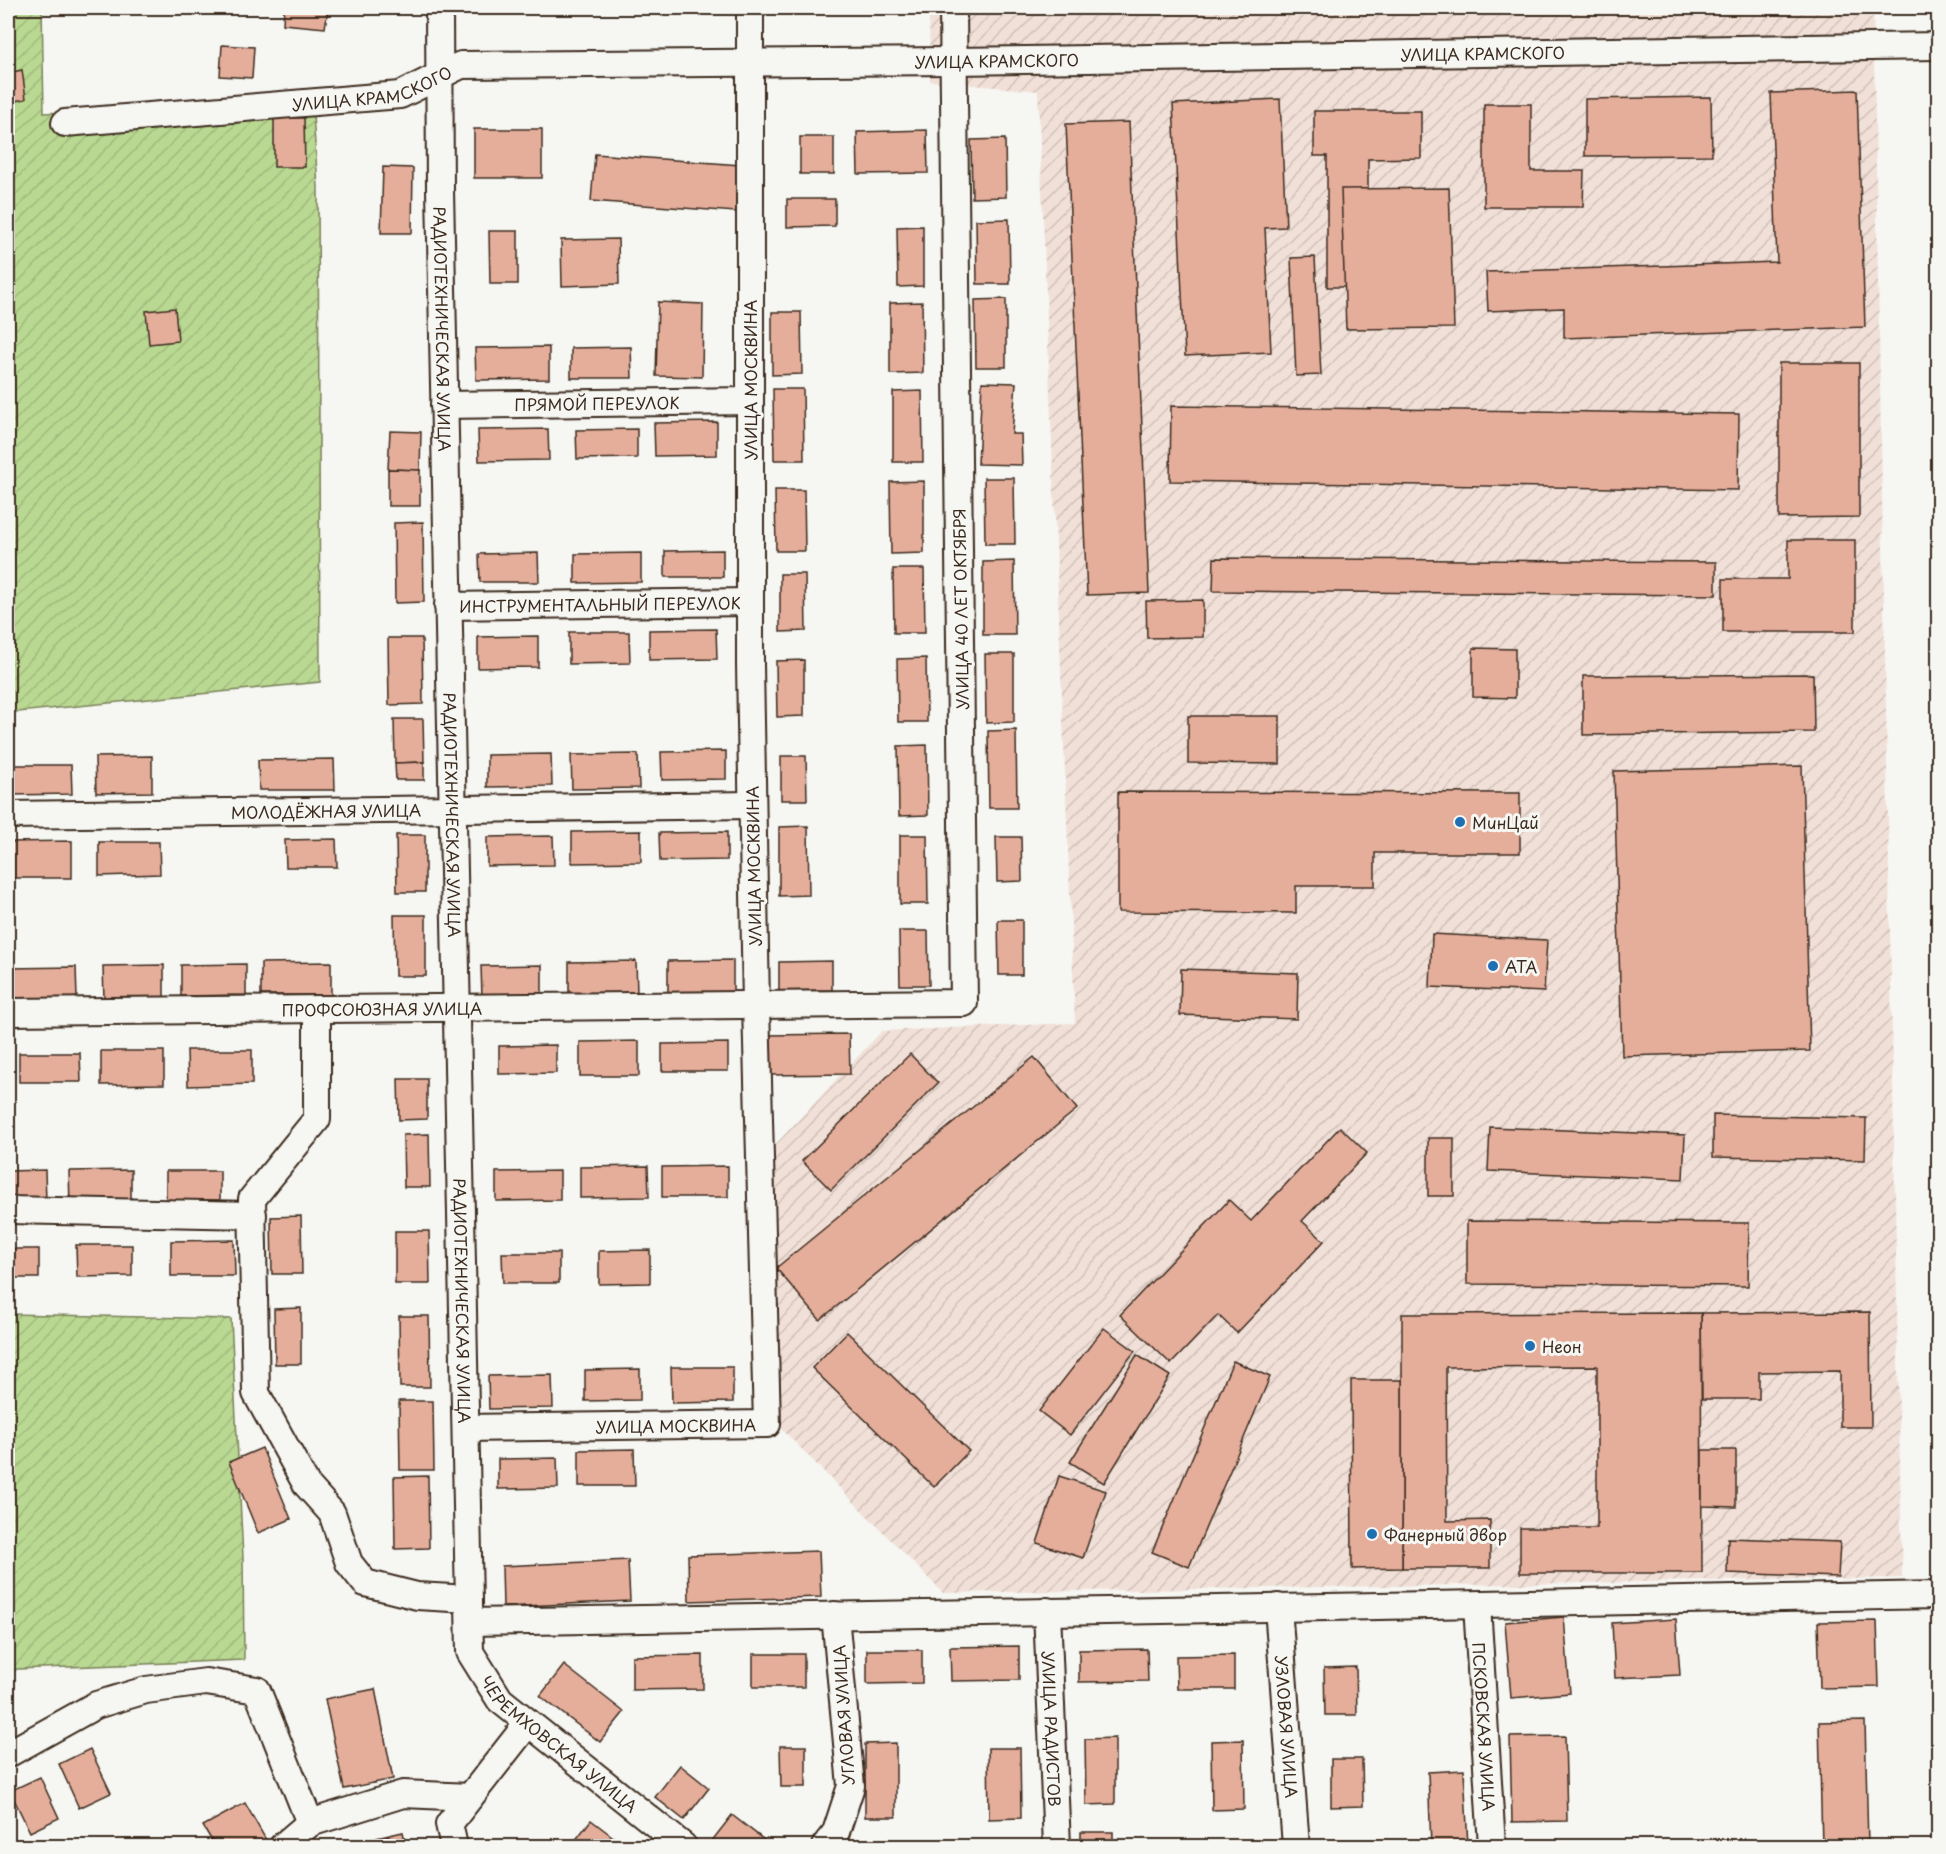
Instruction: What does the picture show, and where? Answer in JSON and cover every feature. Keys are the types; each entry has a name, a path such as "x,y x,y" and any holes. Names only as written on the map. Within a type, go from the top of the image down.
{"street":[{"name":"РАДИОТЕХНИЧЕСКАЯ УЛИЦА","path":"440,8 444,405 470,1610"},
{"name":"УЛИЦА МОСКВИНА","path":"466,1428 767,1424 752,805 750,8"},
{"name":"УЛИЦА 40 ЛЕТ ОКТЯБРЯ","path":"756,1005 964,1002 953,8"},
{"name":"УЛИЦА КРАМСКОГО","path":"65,123 400,95 461,65 954,61 1938,46"},
{"name":"ПРЯМОЙ ПЕРЕУЛОК","path":"444,405 750,401"},
{"name":"ИНСТРУМЕНТАЛЬНЫЙ ПЕРЕУЛОК","path":"448,606 750,602"},
{"name":"МОЛОДЁЖНАЯ УЛИЦА","path":"8,815 752,805"},
{"name":"ПРОФСОЮЗНАЯ УЛИЦА","path":"8,1012 756,1005"},
{"path":"317,1009 317,1119 252,1199 256,1393 306,1484 332,1513 349,1563 365,1583 470,1610 835,1615 1938,1595"},
{"path":"8,1210 253,1215"},
{"name":"ПСКОВСКАЯ УЛИЦА","path":"1477,1605 1492,1846"},
{"name":"УЗЛОВАЯ УЛИЦА","path":"1278,1607 1296,1846"},
{"name":"ЧЕРЕМХОВСКАЯ УЛИЦА","path":"470,1610 470,1652 500,1700 683,1846"},
{"name":"УЛИЦА РАДИСТОВ","path":"1047,1611 1057,1846"},
{"name":"УГЛОВАЯ УЛИЦА","path":"825,1846 836,1832 851,1786 835,1615"},
{"path":"8,1754 96,1705 146,1690 206,1682 257,1690 310,1823"},
{"path":"452,1835 470,1797 528,1723"},
{"path":"283,1846 310,1823 403,1794 470,1797"}],"shaded area":[{"path":"929,8 1873,8 1902,1578 943,1593 770,1417 757,1164 882,1031 1075,1023 1038,91 930,81"}],"green space":[{"path":"8,8 42,8 44,113 312,101 318,187 320,682 8,713"},
{"path":"8,1314 231,1319 243,1558 244,1660 17,1669 8,1674"}],"building":[{"path":"180,8 222,8 221,12"},
{"path":"284,8 328,8 325,28 283,24"},
{"path":"222,45 254,47 252,78 220,76"},
{"path":"22,70 26,99 8,102 8,73"},
{"path":"1857,90 1865,327 1564,338 1564,308 1488,311 1486,272 1777,262 1771,93"},
{"path":"1711,97 1712,155 1585,156 1585,99"},
{"path":"1280,99 1286,227 1265,228 1271,352 1185,356 1173,104"},
{"path":"1484,104 1531,104 1531,171 1584,171 1583,207 1484,207"},
{"path":"1314,111 1421,111 1421,158 1368,159 1368,287 1327,287 1327,156 1314,156"},
{"path":"274,118 304,118 305,167 274,167"},
{"path":"1129,122 1149,593 1087,595 1066,124"},
{"path":"474,129 542,129 542,178 474,178"},
{"path":"927,130 928,173 858,174 857,132"},
{"path":"800,137 834,137 834,174 800,174"},
{"path":"1005,139 1006,197 972,198 971,140"},
{"path":"595,154 740,165 736,212 591,201"},
{"path":"383,167 413,168 412,233 381,233"},
{"path":"1449,188 1454,328 1346,329 1341,189"},
{"path":"787,199 835,199 835,226 787,227"},
{"path":"1009,219 1010,284 977,284 976,220"},
{"path":"923,226 923,286 898,287 897,227"},
{"path":"489,231 518,231 518,284 490,284"},
{"path":"618,239 619,284 562,286 561,240"},
{"path":"1315,257 1321,375 1296,376 1291,258"},
{"path":"1006,299 1006,367 976,367 975,300"},
{"path":"658,302 703,304 702,377 656,376"},
{"path":"922,302 923,373 890,374 890,303"},
{"path":"175,308 178,341 149,344 146,311"},
{"path":"772,312 801,312 802,374 772,375"},
{"path":"549,347 549,379 476,380 475,348"},
{"path":"631,347 632,378 571,378 571,348"},
{"path":"1779,363 1859,363 1859,517 1779,518"},
{"path":"982,382 1016,383 1012,434 1021,434 1022,465 978,464"},
{"path":"773,389 803,389 804,460 774,460"},
{"path":"922,391 923,462 893,462 893,392"},
{"path":"1171,406 1739,414 1738,490 1170,481"},
{"path":"717,422 717,455 655,456 654,423"},
{"path":"548,429 549,460 479,461 478,430"},
{"path":"637,429 637,458 577,459 576,430"},
{"path":"390,431 421,432 420,470 388,469"},
{"path":"388,469 420,470 420,506 388,506"},
{"path":"984,478 1014,478 1015,544 985,544"},
{"path":"924,481 924,553 891,554 890,482"},
{"path":"775,490 804,490 805,551 776,551"},
{"path":"423,522 424,602 395,603 394,523"},
{"path":"1788,540 1855,540 1855,632 1723,632 1723,579 1788,579"},
{"path":"723,550 723,577 665,577 665,551"},
{"path":"538,553 539,582 480,582 479,554"},
{"path":"641,553 641,582 575,583 575,554"},
{"path":"1214,558 1716,562 1716,595 1213,591"},
{"path":"1014,561 1015,635 983,635 983,562"},
{"path":"893,569 924,569 925,633 894,633"},
{"path":"780,574 805,574 806,631 780,632"},
{"path":"1203,600 1203,637 1147,638 1146,601"},
{"path":"716,629 717,659 649,660 649,630"},
{"path":"569,632 629,632 630,663 569,664"},
{"path":"538,636 538,667 478,668 478,637"},
{"path":"388,638 422,638 423,704 389,705"},
{"path":"1473,648 1515,649 1515,698 1473,697"},
{"path":"985,654 1014,654 1014,722 986,723"},
{"path":"926,658 927,722 898,722 897,659"},
{"path":"804,660 804,716 777,717 776,661"},
{"path":"1813,674 1814,732 1583,735 1583,676"},
{"path":"1188,716 1280,716 1280,764 1188,763"},
{"path":"394,719 423,719 424,762 395,763"},
{"path":"1016,730 1017,808 989,808 988,731"},
{"path":"927,745 928,815 899,816 898,746"},
{"path":"726,751 726,779 662,780 661,752"},
{"path":"551,754 552,786 487,787 487,755"},
{"path":"638,754 639,788 572,789 571,755"},
{"path":"152,756 152,792 96,793 95,757"},
{"path":"781,756 806,756 807,800 781,800"},
{"path":"334,759 335,790 259,790 258,760"},
{"path":"424,762 424,780 396,780 395,763"},
{"path":"8,765 71,765 72,794 8,795"},
{"path":"1802,766 1810,1051 1622,1056 1614,771"},
{"path":"1118,792 1520,793 1520,853 1375,853 1375,886 1296,886 1296,913 1118,912"},
{"path":"808,826 809,895 779,896 779,827"},
{"path":"641,831 641,862 572,863 572,832"},
{"path":"727,832 727,860 660,861 659,833"},
{"path":"396,835 425,835 425,892 397,892"},
{"path":"900,835 927,835 928,904 900,904"},
{"path":"553,836 554,865 487,866 487,837"},
{"path":"996,837 1021,837 1022,881 997,882"},
{"path":"336,839 337,867 286,867 285,840"},
{"path":"72,841 72,878 9,878 9,842"},
{"path":"99,842 159,842 160,874 99,876"},
{"path":"394,915 426,915 426,976 395,976"},
{"path":"998,920 1022,920 1022,975 999,975"},
{"path":"899,931 928,931 929,985 900,985"},
{"path":"1432,934 1547,940 1544,992 1430,987"},
{"path":"733,960 733,992 668,993 668,961"},
{"path":"636,961 637,993 569,994 569,962"},
{"path":"832,961 832,990 779,991 779,962"},
{"path":"331,962 331,995 261,995 261,963"},
{"path":"246,964 246,995 181,996 181,965"},
{"path":"164,965 164,999 104,1000 103,966"},
{"path":"542,965 542,997 482,998 481,966"},
{"path":"76,967 77,999 8,999 8,968"},
{"path":"1181,969 1298,973 1297,1019 1180,1015"},
{"path":"849,1034 850,1074 768,1075 768,1035"},
{"path":"639,1041 639,1076 580,1076 580,1042"},
{"path":"728,1043 728,1071 662,1071 662,1044"},
{"path":"556,1045 556,1073 499,1074 499,1046"},
{"path":"187,1050 252,1050 252,1084 188,1086"},
{"path":"101,1051 164,1051 164,1084 101,1085"},
{"path":"19,1053 80,1053 81,1082 19,1082"},
{"path":"910,1054 938,1083 831,1190 802,1161"},
{"path":"1034,1057 1077,1109 820,1320 776,1268"},
{"path":"398,1079 427,1079 427,1119 399,1120"},
{"path":"1713,1115 1866,1118 1865,1160 1713,1157"},
{"path":"1340,1127 1367,1153 1302,1221 1324,1241 1237,1333 1218,1315 1171,1364 1120,1315 1229,1200 1251,1221"},
{"path":"1490,1127 1685,1135 1683,1179 1488,1171"},
{"path":"429,1134 430,1187 404,1187 403,1135"},
{"path":"1428,1138 1454,1138 1454,1196 1428,1196"},
{"path":"648,1166 649,1197 580,1198 580,1167"},
{"path":"728,1166 728,1197 662,1197 662,1167"},
{"path":"45,1170 46,1202 8,1202 8,1171"},
{"path":"131,1170 131,1203 70,1204 69,1171"},
{"path":"166,1171 220,1171 220,1200 166,1201"},
{"path":"560,1171 560,1200 496,1201 496,1172"},
{"path":"301,1216 302,1274 272,1274 271,1217"},
{"path":"1467,1221 1749,1223 1748,1286 1467,1284"},
{"path":"395,1231 429,1231 430,1284 395,1284"},
{"path":"234,1240 235,1276 171,1276 171,1241"},
{"path":"76,1245 132,1245 132,1276 77,1277"},
{"path":"8,1249 39,1249 39,1278 8,1278"},
{"path":"650,1250 650,1283 599,1284 599,1251"},
{"path":"502,1253 559,1253 559,1283 503,1283"},
{"path":"301,1308 301,1364 275,1364 274,1309"},
{"path":"1870,1312 1871,1427 1840,1427 1840,1371 1759,1372 1759,1399 1702,1399 1701,1313"},
{"path":"1701,1313 1702,1573 1520,1573 1520,1528 1597,1528 1597,1366 1446,1367 1447,1521 1490,1520 1490,1568 1402,1568 1402,1314"},
{"path":"399,1316 429,1316 430,1387 400,1387"},
{"path":"1104,1328 1135,1351 1070,1435 1039,1411"},
{"path":"847,1332 969,1451 934,1487 812,1368"},
{"path":"1137,1355 1170,1376 1104,1483 1070,1462"},
{"path":"1233,1361 1270,1377 1189,1567 1152,1552"},
{"path":"671,1367 733,1367 733,1402 672,1403"},
{"path":"640,1369 640,1400 585,1401 585,1370"},
{"path":"552,1375 553,1408 489,1409 488,1376"},
{"path":"1351,1380 1402,1380 1402,1568 1352,1569"},
{"path":"399,1401 433,1401 434,1470 400,1470"},
{"path":"262,1448 291,1519 258,1533 229,1462"},
{"path":"634,1449 635,1486 579,1486 579,1450"},
{"path":"1702,1450 1736,1450 1736,1507 1702,1506"},
{"path":"557,1458 558,1488 498,1489 498,1459"},
{"path":"428,1476 429,1548 395,1549 394,1477"},
{"path":"1059,1476 1106,1491 1083,1558 1037,1543"},
{"path":"1728,1538 1840,1542 1838,1577 1727,1573"},
{"path":"819,1551 821,1597 689,1601 688,1555"},
{"path":"628,1560 630,1601 503,1607 502,1566"},
{"path":"1564,1617 1570,1693 1511,1698 1505,1622"},
{"path":"1676,1619 1680,1675 1615,1678 1612,1623"},
{"path":"1877,1621 1879,1687 1820,1688 1818,1622"},
{"path":"1019,1646 1019,1680 951,1681 950,1647"},
{"path":"1147,1649 1148,1681 1079,1682 1079,1650"},
{"path":"867,1650 922,1650 922,1683 867,1684"},
{"path":"753,1654 804,1654 804,1687 753,1687"},
{"path":"703,1655 703,1689 632,1690 632,1656"},
{"path":"1234,1655 1234,1689 1177,1689 1176,1656"},
{"path":"564,1665 624,1712 600,1742 540,1696"},
{"path":"1356,1667 1357,1715 1325,1715 1324,1668"},
{"path":"375,1689 393,1779 344,1789 325,1699"},
{"path":"1865,1721 1868,1846 1822,1846 1819,1722"},
{"path":"1565,1736 1567,1821 1512,1822 1510,1737"},
{"path":"1115,1738 1115,1804 1086,1805 1085,1739"},
{"path":"1243,1740 1244,1809 1212,1810 1211,1741"},
{"path":"896,1743 896,1817 865,1817 865,1744"},
{"path":"780,1746 806,1746 806,1787 781,1787"},
{"path":"988,1748 1020,1748 1021,1818 989,1819"},
{"path":"90,1749 111,1793 79,1808 59,1764"},
{"path":"1331,1759 1362,1759 1363,1806 1331,1807"},
{"path":"680,1765 709,1788 684,1820 655,1797"},
{"path":"1464,1770 1468,1846 1431,1846 1428,1772"},
{"path":"40,1777 59,1818 30,1832 10,1791"},
{"path":"245,1803 266,1840 254,1846 215,1846 203,1826"},
{"path":"732,1815 772,1846 717,1846 711,1842"},
{"path":"591,1820 625,1846 571,1846"},
{"path":"403,1832 406,1846 378,1846 376,1838"},
{"path":"1081,1832 1113,1832 1113,1846 1081,1846"}],"place":[{"name":"МинЦай","path":"1460,822"},
{"name":"АТА","path":"1493,966"},
{"name":"Неон","path":"1530,1346"},
{"name":"Фанерный двор","path":"1372,1534"}]}
